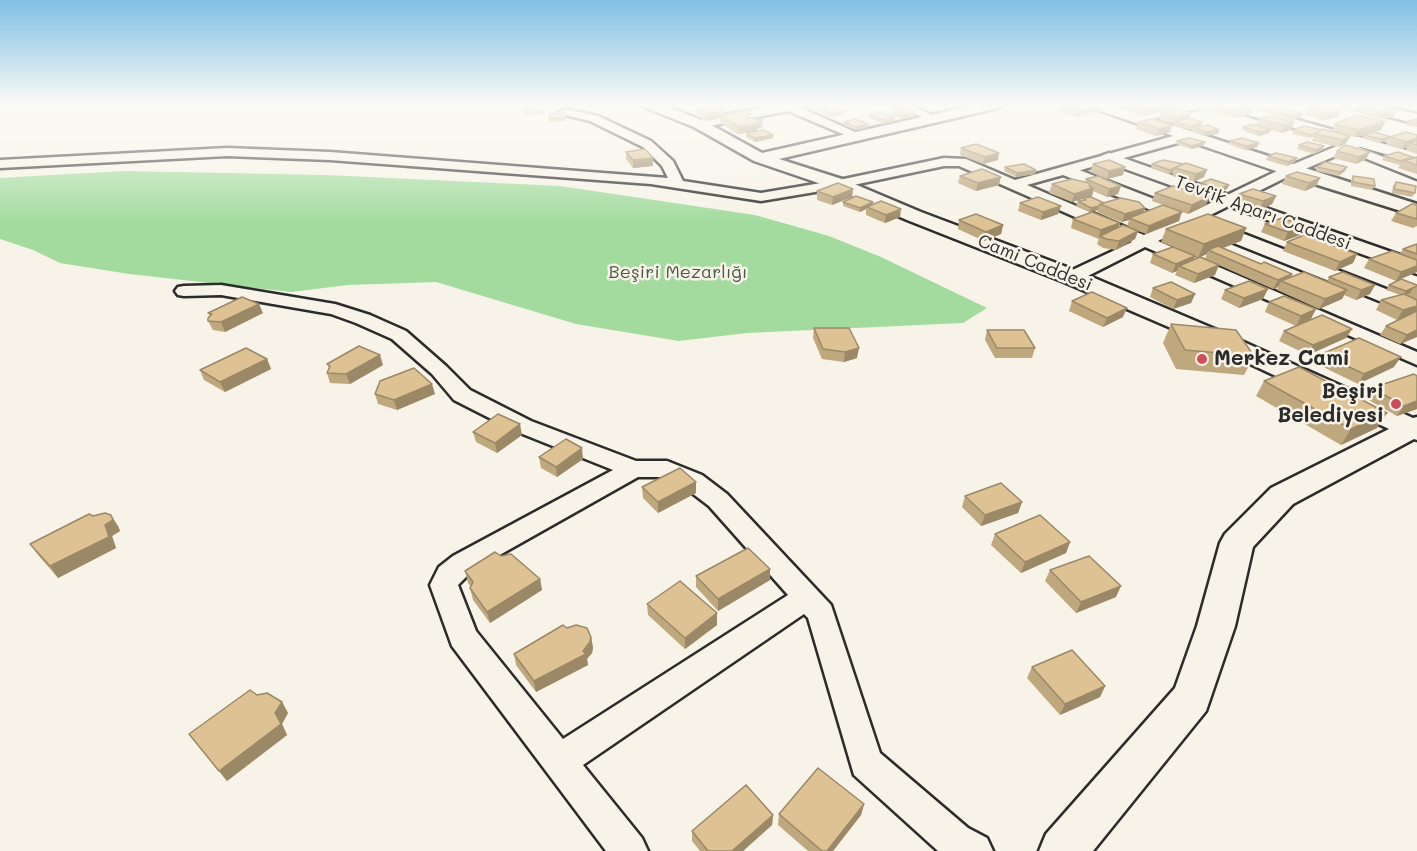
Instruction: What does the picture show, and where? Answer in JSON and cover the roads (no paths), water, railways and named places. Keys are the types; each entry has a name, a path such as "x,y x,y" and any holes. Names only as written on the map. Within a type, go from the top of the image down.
{"street":[{"path":"646,144 668,164 678,184"},
{"name":"Cami Caddesi","path":"734,144 760,158 839,184 914,216 1072,277 1416,428"},
{"path":"760,158 820,144"},
{"path":"1016,184 1161,144"},
{"path":"1212,144 1417,210"},
{"path":"1349,144 1417,158"},
{"path":"1072,277 1226,201 1353,145 1417,175"},
{"path":"0,164 227,152 330,156 651,180 761,197 952,161 961,162 1417,359"},
{"name":"Tevfik Aparı Caddesi","path":"1110,158 1417,268"},
{"path":"1069,171 1417,309"},
{"path":"184,291 221,290 335,309 363,319 399,334 439,370 462,395 523,426 634,469 667,469 693,481 718,500 821,613 866,763 955,841 974,851"},
{"path":"1063,851 1192,698 1216,626 1237,543 1282,496 1416,428"},
{"path":"629,851 561,760 463,637 444,585 449,574 463,563 634,469"},
{"path":"561,760 807,597"}],"place":[{"name":"Merkez Cami","path":"1202,359"},
{"name":"Beşiri Belediyesi","path":"1396,404"}],"park label":[{"name":"Beşiri Mezarlığı","path":"678,272"}]}
